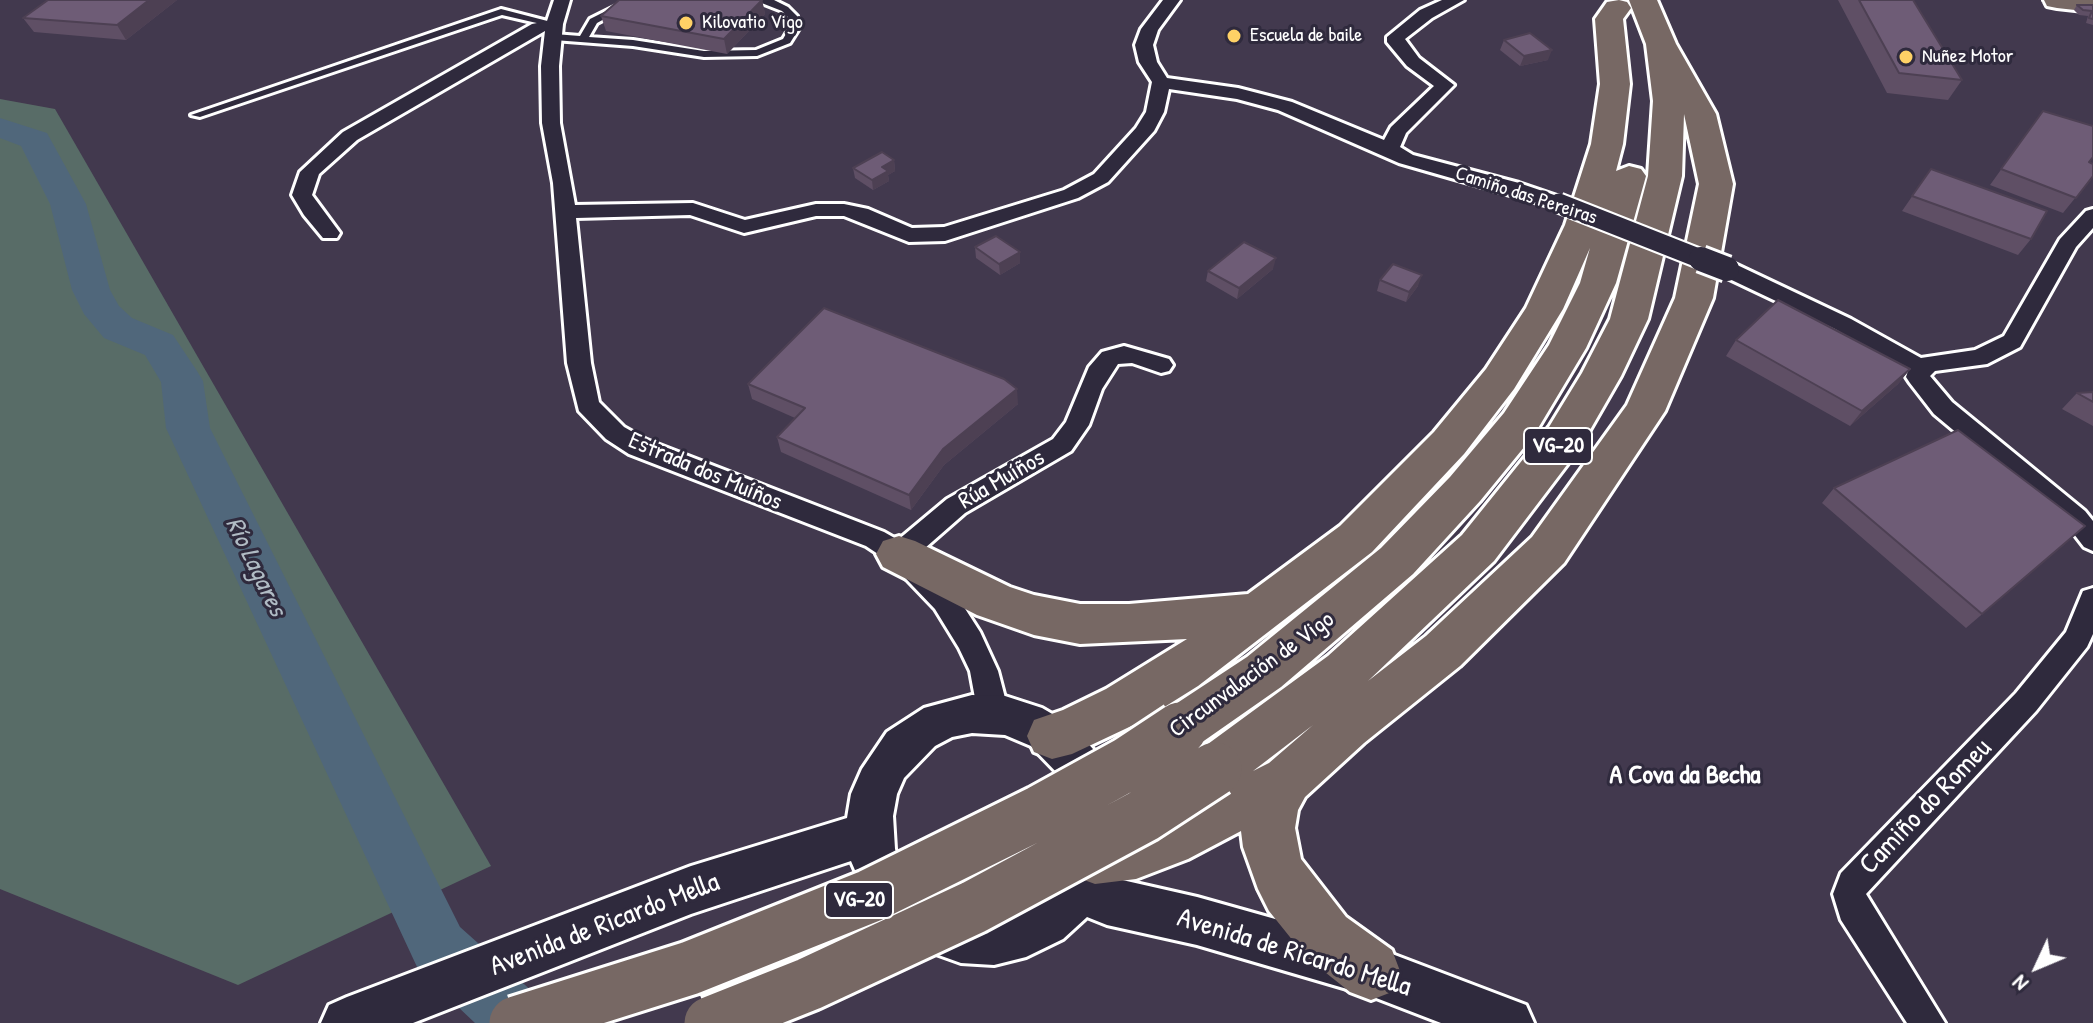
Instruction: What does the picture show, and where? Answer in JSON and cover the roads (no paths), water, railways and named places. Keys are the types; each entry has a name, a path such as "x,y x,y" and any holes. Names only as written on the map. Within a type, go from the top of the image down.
{"highway":[{"name":"Circunvalación de Vigo","path":"711,1023 809,984 974,907 1143,816 1215,769 1333,681 1414,610 1478,548 1564,438 1601,376 1629,319 1665,176 1669,101 1661,44 1624,3"},
{"name":"Circunvalación de Vigo","path":"516,1023 690,968 870,896 1040,812 1127,764 1264,672 1397,561 1465,489 1519,424 1567,348 1598,283 1633,164 1632,89 1624,3"},
{"path":"1052,736 1072,731 1124,705 1181,671 1356,539 1412,484 1500,379 1544,309 1583,225 1607,144 1615,84 1609,19 1624,3"},
{"path":"1087,873 1169,841 1287,780 1346,727 1443,651 1548,550 1645,411 1694,298 1716,184 1700,114 1661,44"},
{"path":"899,554 994,601 1034,615 1080,624 1129,624 1260,613"},
{"path":"1287,780 1273,804 1268,828 1277,870 1307,917 1326,937 1371,971"}],"main road":[{"path":"2057,0 2093,4"},
{"path":"988,716 1022,722 1052,736 1070,750 1094,789 1100,811 1100,835 1087,873 1062,907 1041,923 1016,933 989,938 962,937 936,931 912,918 893,901 878,881 869,857 866,834 868,810 875,788 887,767 902,749 942,725 988,716"},
{"name":"Avenida de Ricardo Mella","path":"347,1023 691,890 866,834"},
{"name":"Avenida de Ricardo Mella","path":"1087,873 1107,901 1197,921 1371,971 1508,1023"}],"street":[{"name":"Estrada dos Muíños","path":"562,0 554,30 550,66 551,123 565,212 582,389 588,405 598,419 638,447 665,460 875,539 899,554 945,601 970,641 984,671 990,698 988,716"},
{"path":"565,212 693,209 744,227 816,210 844,210 861,213 909,235 945,234 1071,194 1101,178 1144,131 1155,112 1161,82 1148,62 1144,45 1150,29 1172,0"},
{"path":"1389,149 1398,131 1445,85 1413,62 1396,42 1396,37 1426,14 1456,0"},
{"path":"330,233 302,195 310,172 350,136 538,28 554,30"},
{"name":"Camiño das Pereiras","path":"1161,82 1238,94 1285,106 1421,164 1512,187 1559,203 1727,269 1843,324 1921,368"},
{"path":"2089,532 1943,408 1918,377 1921,368 1931,363 1979,358 2012,341 2067,244 2093,215"},
{"name":"Rúa Muíños","path":"899,554 956,506 1062,445 1077,425 1101,367 1110,358 1124,354 1161,365"},
{"name":"Camiño do Romeu","path":"1927,1023 1853,908 1849,894 1853,884 2026,702 2077,639 2093,599"}],"lane":[{"path":"584,38 593,21 635,0"},
{"path":"196,115 501,12 584,38 704,54 757,53 787,41 795,27 792,16 785,9 758,0"}],"waterway":[{"name":"Río Lagares","path":"0,128 35,140 68,204 91,290 104,314 118,328 159,345 182,381 188,428 439,948 521,1023"}],"place":[{"name":"Kilovatio Vigo","path":"686,23"},
{"name":"Escuela de baile","path":"1234,36"},
{"name":"Nuñez Motor","path":"1906,57"}],"district":[{"name":"A Cova da Becha","path":"1685,776"}]}
